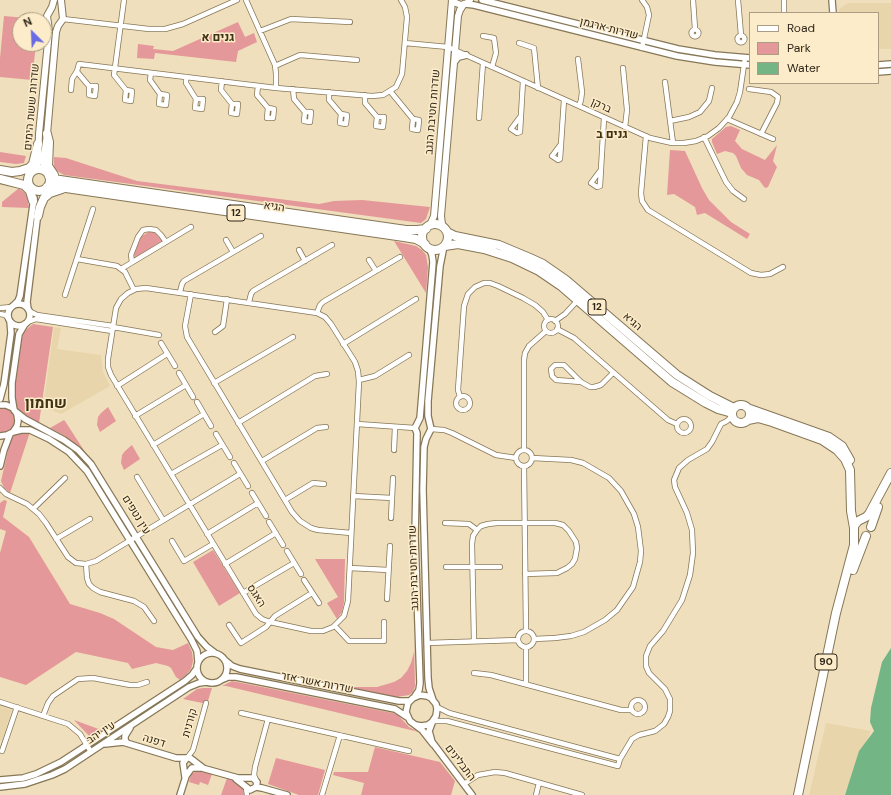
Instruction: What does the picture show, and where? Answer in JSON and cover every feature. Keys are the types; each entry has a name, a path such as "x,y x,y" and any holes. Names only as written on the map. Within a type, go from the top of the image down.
{"highway":[{"path":"0,170 12,172 26,170 31,167 41,158 49,142 43,134"},
{"path":"38,144 41,158 48,166 52,174 75,186"},
{"name":"12","path":"0,170 21,174 40,169 47,174"},
{"path":"30,186 28,178 32,171"},
{"path":"46,188 49,182 47,174"},
{"name":"הגיא","path":"47,174 75,186 404,237 418,240 427,246"},
{"path":"0,178 24,185 31,193 33,201"},
{"name":"12","path":"0,178 19,179 37,191 46,188"},
{"name":"הגיא","path":"46,188 57,186 75,186 406,230 417,230 428,227"},
{"path":"38,216 42,202 50,193 75,186"},
{"name":"12","path":"428,227 438,224 446,230"},
{"path":"427,246 423,237 428,227"},
{"path":"444,246 448,239 446,230"},
{"name":"הגיא","path":"446,230 455,236 499,245 543,264 566,280 677,375 733,412"},
{"name":"הגיא","path":"444,246 458,244 484,249 527,264 550,278 578,300 672,382 718,409 733,412"},
{"name":"12","path":"427,246 436,250 444,246"},
{"name":"12","path":"851,480 849,467 845,459 827,442 763,419 755,418 740,423 735,420 733,412 742,404 750,409 833,439 842,446 849,457 851,466 851,480 851,508 854,529"},
{"path":"748,420 751,413 750,409"},
{"path":"866,536 859,536 854,529 856,522 866,517 872,511 891,473"},
{"name":"90","path":"803,795 841,610 855,562 866,536 870,532 877,509 891,482"},
{"path":"851,508 853,514 861,520 869,522 871,526"},
{"name":"90","path":"798,795 836,613 854,545 854,529"}],"main road":[{"path":"50,11 54,0"},
{"name":"שדרות ששת הימים","path":"38,144 43,134 56,32 62,18 61,0"},
{"path":"452,0 457,4 466,3"},
{"name":"שדרות חטיבת הנגב","path":"428,227 433,220 437,185 452,0"},
{"name":"שדרות חטיבת הנגב","path":"446,230 441,221 458,14 466,3"},
{"path":"50,11 56,9 62,18 52,25"},
{"name":"שדרות ששת הימים","path":"43,134 48,52"},
{"path":"455,61 458,57 466,55"},
{"name":"שדרות ששת הימים","path":"32,171 41,158"},
{"name":"שדרות ששת הימים","path":"41,158 47,174"}],"street":[{"path":"124,0 114,76 126,90"},
{"path":"62,18 120,26 169,29 237,0"},
{"path":"246,0 275,66 276,88"},
{"path":"71,90 72,79 79,64 276,88 378,96 396,87 400,78 407,17 402,0"},
{"name":"שדרות ארגמן","path":"482,0 696,53 748,58"},
{"path":"642,0 649,13 642,48"},
{"path":"693,0 695,30"},
{"path":"738,0 741,35"},
{"path":"784,0 784,12"},
{"path":"832,0 833,12"},
{"name":"שדרות ארגמן","path":"466,3 642,48 700,60 747,65"},
{"path":"260,31 291,19 350,22"},
{"path":"483,36 494,38 496,53 492,67"},
{"name":"ברקן","path":"405,42 448,47 456,50 604,118 646,136 660,141 673,143 684,143 704,137 719,128 727,119 737,102 748,58"},
{"path":"519,43 534,48 538,88"},
{"path":"275,66 300,55 357,60"},
{"path":"578,59 582,94 578,106"},
{"path":"479,118 483,63"},
{"path":"879,65 891,64"},
{"path":"623,68 627,112 625,127"},
{"path":"77,71 90,86"},
{"path":"879,72 891,71"},
{"path":"150,72 150,80 160,94"},
{"path":"186,77 186,83 196,99"},
{"path":"222,81 221,90 232,104"},
{"path":"520,117 523,81"},
{"path":"665,82 673,143"},
{"path":"258,86 257,95 268,108"},
{"path":"670,121 689,117 700,112 709,100 712,88"},
{"path":"294,89 294,99 305,112"},
{"path":"749,89 771,92 778,97 777,104 761,134"},
{"path":"390,91 413,119"},
{"path":"329,92 329,100 341,114"},
{"path":"365,95 365,103 377,116"},
{"path":"561,144 564,100"},
{"path":"600,171 604,118"},
{"path":"727,119 773,139"},
{"path":"646,136 641,193 642,201 648,210 752,273 761,275 770,274 783,267"},
{"path":"704,137 726,182 744,199"},
{"path":"0,399 4,387 11,334 9,311 20,297 33,201 33,194 30,186"},
{"path":"0,466 4,450 17,426 18,421 12,395 12,383 19,334 30,318 27,302 40,200 46,188"},
{"path":"65,295 93,209"},
{"path":"121,269 191,227"},
{"path":"132,262 131,255 138,237 143,230 149,228 156,230 166,242"},
{"path":"180,292 184,280 261,236"},
{"path":"226,240 233,252"},
{"path":"249,302 253,291 332,245"},
{"name":"שדרות חטיבת הנגב","path":"415,696 419,690 420,684 415,537 417,428 420,418 433,264 432,255 427,246"},
{"name":"שדרות חטיבת הנגב","path":"433,700 428,681 423,490 424,447 430,429 428,398 440,266 444,246"},
{"path":"299,250 305,261"},
{"path":"317,312 323,302 400,257"},
{"path":"77,259 113,264 127,275 134,290 146,288 180,292 317,312 329,321 356,364 359,380 348,607 344,616 334,626 349,641 384,641 384,622"},
{"path":"369,260 376,271"},
{"path":"460,397 458,390 464,306 468,294 475,287 484,283 498,286 535,305 543,312 548,320"},
{"name":"האגס","path":"134,290 124,296 118,303 113,328 108,365 110,373 117,386 256,614 262,619 270,622 317,632 328,630 334,626"},
{"path":"191,294 185,324 185,333 214,384 297,518 308,527 318,530 352,533"},
{"path":"215,332 223,326 227,299"},
{"path":"343,344 416,299"},
{"path":"556,321 578,300"},
{"path":"0,308 23,305 37,315 160,335"},
{"path":"0,314 5,315 17,326 37,319 113,328"},
{"path":"548,320 550,319 556,321"},
{"path":"548,320 544,326 546,330 551,333 557,329"},
{"path":"556,321 558,326 557,329"},
{"path":"557,329 574,338 668,420 677,424"},
{"path":"524,450 525,353 529,346 546,330"},
{"path":"214,384 293,337"},
{"path":"160,343 175,366"},
{"path":"117,386 167,354"},
{"path":"359,380 371,378 409,355"},
{"path":"581,382 556,380 552,376 551,369 555,365 564,365 581,382 590,387 597,386 605,382 613,372"},
{"path":"179,374 193,397"},
{"path":"238,423 315,376 327,374"},
{"path":"135,416 186,385"},
{"path":"197,402 211,426"},
{"name":"עין נטפים","path":"0,405 8,406 25,419 64,440 85,457 97,472 200,639 207,647 215,652"},
{"path":"433,721 447,721 618,766 620,759 632,739 636,736 652,732 666,722 670,711 668,694 649,673 646,659 650,646 662,631 682,600 692,568 692,530 687,513 674,484 676,472 684,463 707,449 721,424 727,421 733,412"},
{"path":"153,445 204,414"},
{"path":"357,424 417,428 424,421 430,429"},
{"path":"394,450 395,427"},
{"path":"262,461 317,428 326,428"},
{"path":"417,428 422,436 430,429 444,430 496,455 516,458"},
{"name":"עין נטפים","path":"0,436 23,430 34,431 56,443 76,458 92,478 193,642 197,651 197,665"},
{"path":"216,434 230,457"},
{"path":"171,474 222,444"},
{"path":"516,458 518,453 524,450"},
{"path":"524,450 529,452 532,458"},
{"path":"516,458 519,464 524,466"},
{"path":"524,466 530,463 532,458"},
{"path":"532,458 571,460 583,463 608,478 620,491 634,514 638,527 641,551 640,562 633,587 617,610 605,620 584,632 571,636 534,639"},
{"path":"234,463 248,486"},
{"path":"524,466 526,630"},
{"path":"0,488 8,495 22,501 43,518 71,560 76,563 86,564 96,561 240,474"},
{"path":"33,509 65,478"},
{"path":"137,478 163,520"},
{"path":"391,518 393,478"},
{"path":"285,500 313,483 324,484"},
{"path":"252,493 266,516"},
{"path":"1,496 8,495"},
{"path":"353,496 392,498"},
{"path":"207,534 258,503"},
{"path":"56,539 90,519"},
{"path":"269,522 283,545"},
{"path":"445,523 469,524 477,530"},
{"path":"474,641 472,544 473,536 477,530 481,526 488,524 555,523 563,525 576,542 577,548 575,559 572,564 562,571 552,574 525,574"},
{"path":"225,564 276,533"},
{"path":"172,541 184,561 213,544"},
{"path":"387,599 390,546"},
{"path":"287,551 301,574"},
{"path":"243,593 294,563"},
{"path":"86,564 87,578 89,584 93,588 100,592 138,602 147,610 154,621"},
{"path":"446,567 500,567"},
{"path":"350,568 388,570"},
{"path":"304,580 319,603"},
{"path":"229,625 241,643 266,627 275,616 312,593"},
{"path":"526,630 531,633 534,639"},
{"path":"526,630 520,633 518,640 520,645 526,647 532,644 534,639"},
{"path":"427,643 518,640"},
{"path":"526,647 526,684"},
{"path":"215,652 222,656 226,661 227,671 224,677 220,680 214,683 207,682 199,676 197,665 204,655 215,652"},
{"name":"שדרות אשר אזר","path":"226,661 233,667 240,669 399,701 409,701"},
{"name":"עין יהב","path":"0,780 23,778 36,774 61,762 185,681 192,675 197,665"},
{"path":"474,673 491,675 621,710 632,710"},
{"name":"שדרות אשר אזר","path":"220,680 236,677 395,709 401,711 407,717"},
{"path":"43,716 48,702 53,696 78,679 93,678 133,685 147,682"},
{"name":"עין יהב","path":"0,787 25,784 39,780 65,768 189,687 207,682"},
{"path":"437,707 437,714 433,721 426,726 416,725 407,717 406,707 409,701 415,696 425,695 433,700 437,707 442,711 620,759"},
{"path":"0,702 61,721 73,727 80,734 91,752"},
{"name":"קורנית","path":"190,759 206,703"},
{"path":"2,751 17,707"},
{"path":"241,713 409,751"},
{"path":"248,795 255,784 255,767 268,719"},
{"name":"התבלינים","path":"433,721 429,733 433,744"},
{"name":"דפנה","path":"128,743 125,739 125,734 132,725"},
{"name":"התבלינים","path":"416,725 422,730 472,795"},
{"path":"322,795 340,735"},
{"name":"דפנה","path":"100,745 118,742 128,743 176,758 190,759"},
{"name":"דפנה","path":"176,758 184,765"},
{"path":"190,759 203,768 240,781 250,790 255,784"},
{"path":"185,779 184,762 190,759"},
{"path":"180,795 185,779 194,766 190,759"},
{"path":"184,765 186,768 192,769 203,768"},
{"path":"248,795 245,781 255,767"},
{"path":"464,784 478,775 495,772 582,794"},
{"path":"232,777 253,778 255,784"},
{"path":"536,795 539,783"},
{"path":"255,784 287,795"}],"shaded area":[{"path":"848,3 891,3 891,49 879,49 879,12 838,12 839,9"},
{"path":"54,327 61,328 57,349 101,355 103,372 110,386 61,414 43,407"},
{"path":"0,706 12,710 2,741 0,740"},
{"path":"826,723 871,731 844,795 809,795"}],"green space":[{"path":"4,16 12,17 12,52 35,52 32,80 0,77 0,58"},
{"path":"238,22 245,37 254,33 257,42 238,51 236,62 155,53 154,59 137,58 138,44 154,46 153,49 173,51"},
{"path":"731,126 740,130 735,141 742,149 765,160 777,145 773,161 777,167 768,187 765,188 759,180 747,175 741,168 736,156 733,153 725,151 717,154 712,139 726,127"},
{"path":"670,150 685,151 709,200 731,222 750,234 747,239 705,213 697,215 695,207 674,194 667,195"},
{"path":"0,152 26,156 24,163 16,164 0,162"},
{"path":"54,157 66,158 137,181 319,204 334,201 362,200 430,207 426,219 421,223 64,175 54,169"},
{"path":"19,188 27,195 29,208 2,207 2,202"},
{"path":"151,231 155,233 162,241 135,258 134,254 141,237"},
{"path":"394,241 416,246 426,255 428,267 426,293"},
{"path":"33,324 53,327 39,423 20,413 14,401 14,391 23,332"},
{"path":"108,407 116,421 100,432 97,425 98,417"},
{"path":"0,408 9,409 15,417 13,428 8,432 0,433"},
{"path":"64,420 85,452 65,436 50,428"},
{"path":"20,432 30,432 10,493 4,488 1,481 10,442 14,435"},
{"path":"132,445 140,459 124,470 121,463 122,455"},
{"path":"4,500 7,501 3,517 29,537 70,604 114,619 156,647 173,650 188,643 192,652 193,661 191,669 186,675 180,680 168,666 156,663 132,669 128,663 76,652 26,685 0,677 0,553 6,531 0,529 0,503"},
{"path":"213,550 240,593 219,606 193,562"},
{"path":"315,559 345,559 344,602 342,612 337,619 327,603 338,597"},
{"path":"414,639 415,686 413,692 409,695 397,697 346,687 377,687 394,682 401,678 411,663 414,652"},
{"path":"232,681 393,713 398,715 409,727 419,732 222,686"},
{"path":"212,688 207,704 183,699 197,689"},
{"path":"74,720 104,731 91,738"},
{"path":"375,747 440,762 455,781 451,795 361,795 364,783 333,775 334,772 368,772"},
{"path":"276,758 325,770 318,795 299,795 268,784"},
{"path":"199,770 212,774 208,785 200,782 199,785 189,782 191,774"},
{"path":"227,778 243,787 244,795 221,795"}],"water":[{"path":"891,648 891,795 845,795 859,751 874,731 870,722 871,708 882,662"}],"district":[{"name":"גנים א","path":"218,38"},
{"name":"גנים ב","path":"612,135"},
{"name":"שחמון","path":"46,404"}]}
